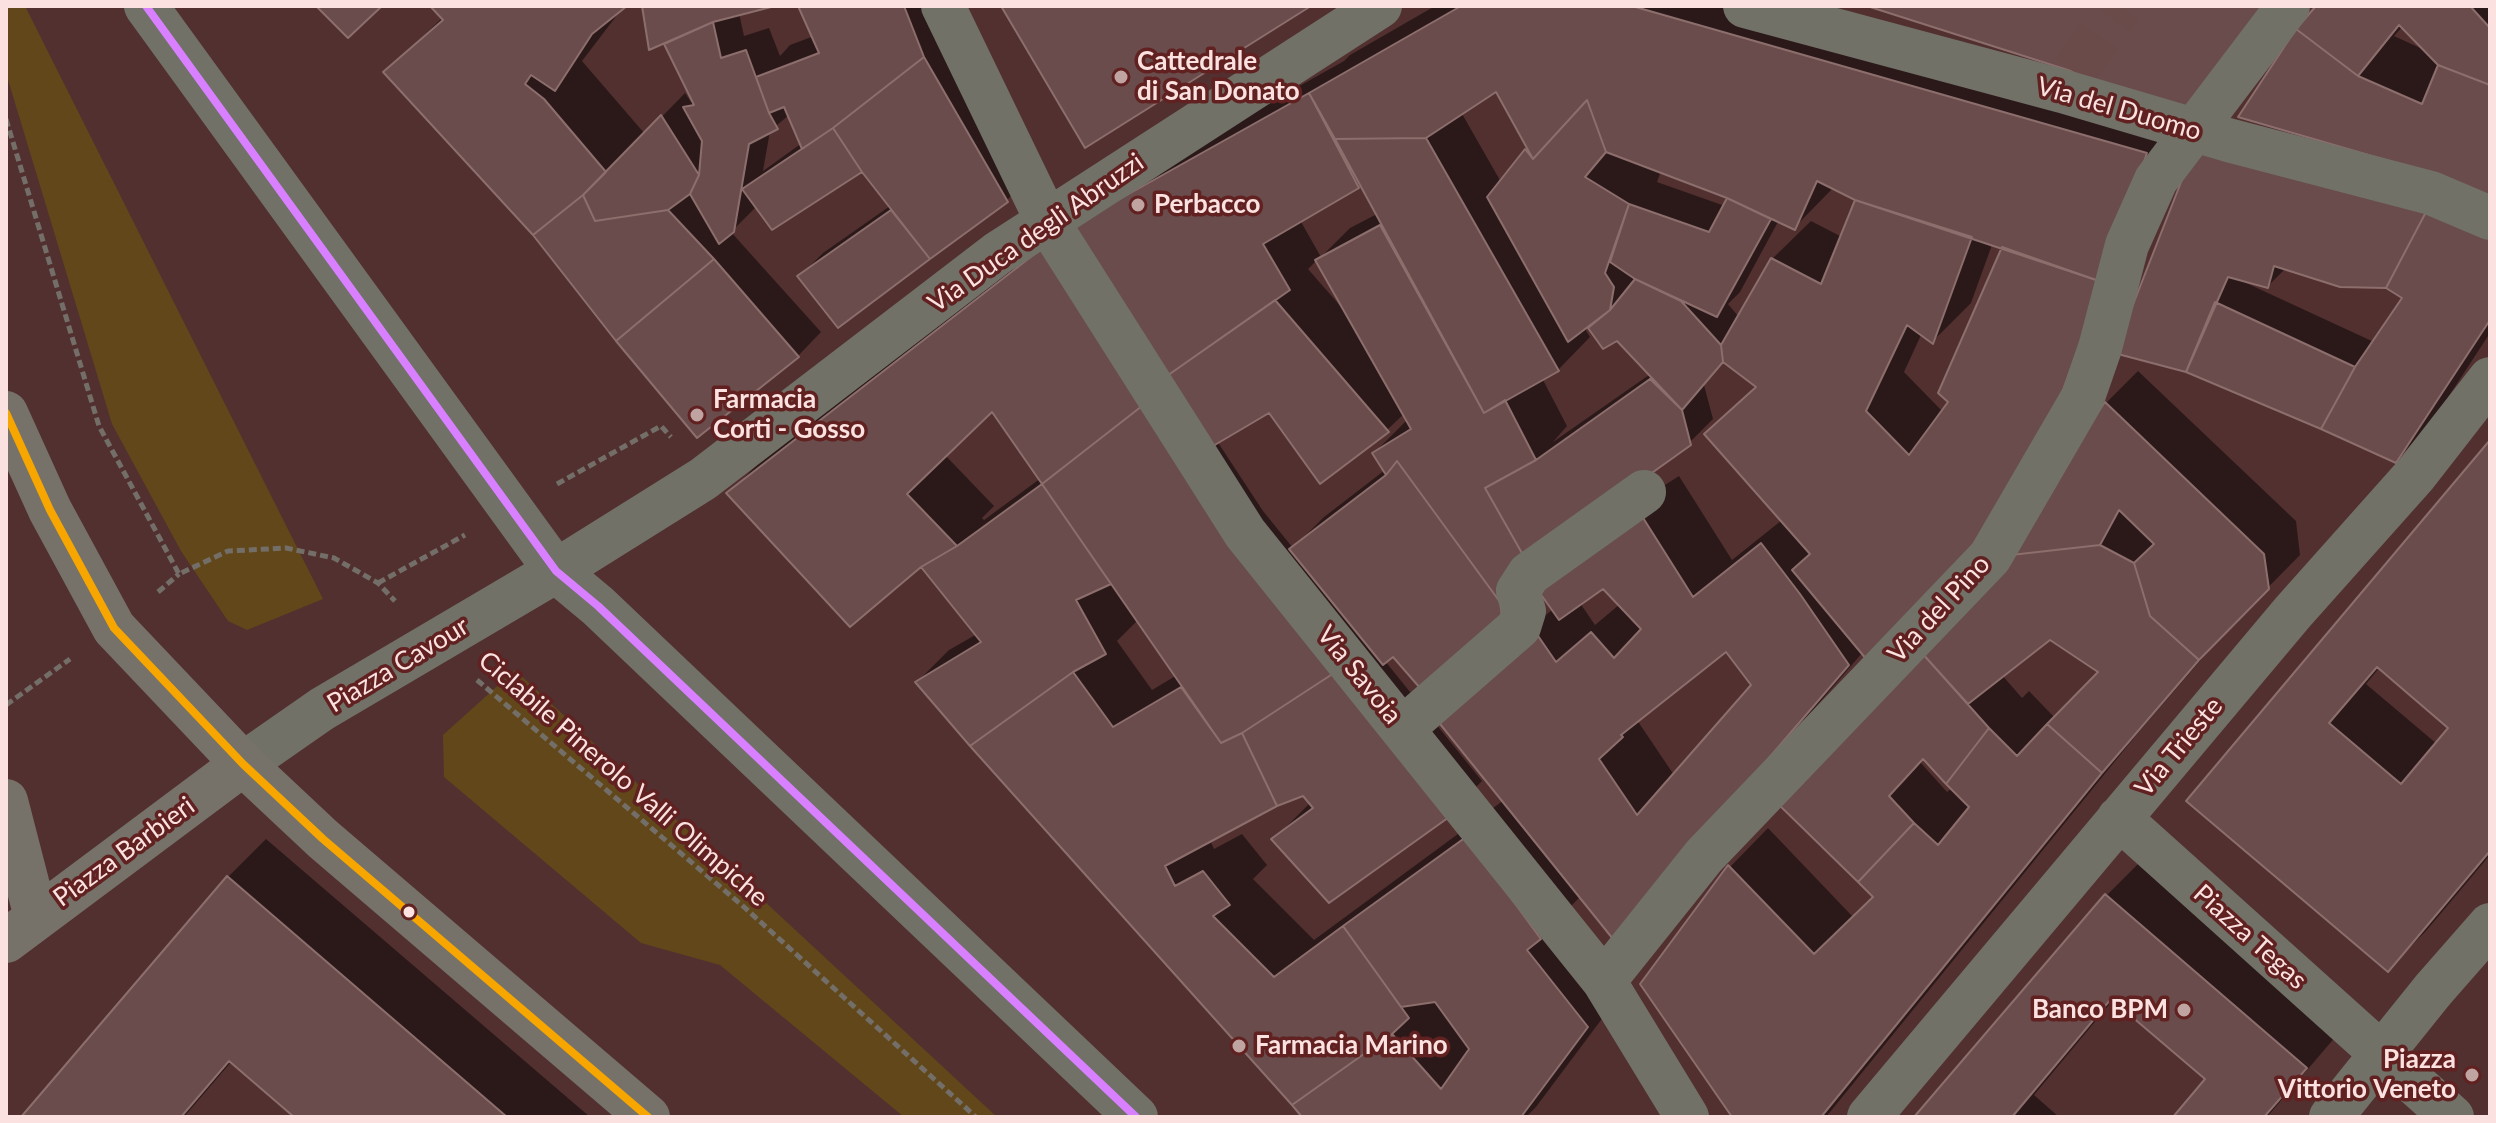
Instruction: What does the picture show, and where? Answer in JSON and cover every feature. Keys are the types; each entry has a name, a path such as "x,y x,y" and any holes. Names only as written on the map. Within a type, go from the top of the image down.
{"main road":[{"path":"6,413 50,510 114,628 243,764 323,839 648,1117"},
{"name":"Piazza Barbieri","path":"21,929 243,764"},
{"path":"6,801 21,929"}],"street":[{"path":"146,6 556,571 598,606 1136,1117"},
{"name":"Via Savoia","path":"943,6 1047,221 1245,533 1604,981 1687,1117"},
{"name":"Via Duca degli Abruzzi","path":"703,479 998,253 1380,6"},
{"name":"Via del Duomo","path":"1745,6 2068,82 2192,130 2431,193 2490,218"},
{"name":"Via del Pino","path":"1604,981 1704,856 1990,557 2083,397 2100,348 2127,245 2156,180 2288,6"},
{"name":"Via Trieste","path":"1869,1117 2293,612 2416,474 2490,379"},
{"name":"Piazza Cavour","path":"243,764 322,709 556,571 703,479"},
{"path":"1402,729 1519,627 1524,611 1518,591 1529,574 1644,492"},
{"name":"Piazza Tegas","path":"2119,818 2383,1054"},
{"path":"2331,1117 2433,990 2490,925"},
{"path":"2383,1054 2452,1117"}],"path":[{"name":"Ciclabile Pinerolo Valli Olimpiche","path":"6,119 99,426 179,574 228,551 286,548 334,558 378,583 434,643 744,907 976,1117"}],"shaded area":[{"path":"6,6 25,6 323,599 247,630 228,621 181,551 112,424 6,73"},
{"path":"515,670 997,1117 904,1117 720,965 641,943 444,777 443,735"}],"building":[{"path":"316,6 382,6 348,38"},
{"path":"430,6 627,6 592,34 555,91 531,75 525,84 544,99 606,172 533,235 383,72 443,20"},
{"path":"642,6 775,6 713,22 649,50"},
{"path":"798,6 904,6 924,57 802,149 784,107 769,113 756,77 819,53"},
{"name":"Cattedrale di San Donato","path":"1001,6 1311,6 1085,148"},
{"path":"1461,6 1632,6 2147,153 2102,282 1855,200 1817,181 1795,230 1727,198 1606,152 1587,100 1533,159 1496,92 1426,138 1335,139 1309,93"},
{"path":"1867,6 2265,6 2183,113 2074,72"},
{"path":"2316,6 2470,6 2490,28 2490,85 2438,65 2399,25 2358,76 2296,29"},
{"path":"713,22 721,58 746,50 778,129 749,144 734,232 719,244 690,194 699,175 702,141 683,107 694,105 664,44"},
{"path":"2296,29 2358,76 2422,104 2438,65 2490,85 2490,197 2420,170 2238,117"},
{"path":"924,57 1008,202 930,259 862,172 833,128"},
{"path":"1309,93 1359,188 1263,244 1290,290 1164,378 1068,228"},
{"path":"1587,100 1606,152 1585,177 1629,204 1605,273 1614,287 1610,310 1568,342 1487,197 1525,149 1533,159"},
{"path":"661,115 699,175 690,194 668,210 595,221 583,195"},
{"path":"833,128 862,172 772,230 742,189"},
{"path":"1426,138 1559,371 1484,413 1335,139"},
{"path":"2194,149 2426,212 2386,288 2340,287 2274,266 2268,288 2228,277 2186,372 2114,353"},
{"path":"583,195 595,221 668,210 714,259 616,341 533,235"},
{"path":"1727,198 1771,219 1717,317 1635,279 1610,262 1629,204 1709,232"},
{"path":"1855,200 1972,237 1933,344 1907,325 1866,411 1909,455 1948,402 1938,393 2002,247 2102,282 2039,457 1949,585 1867,660 1792,570 1810,554 1704,434 1756,387 1723,362 1721,345 1771,258 1821,284"},
{"path":"891,210 930,259 838,328 797,276"},
{"path":"2426,212 2490,237 2490,320 2396,463 2321,429 2355,367 2402,298 2386,288"},
{"path":"1380,225 1484,413 1505,400 1536,460 1485,488 1527,562 1500,602 1397,461 1386,475 1372,453 1411,429 1315,260"},
{"path":"1045,246 1142,406 1042,484 992,412 907,494 957,546 921,567 850,627 726,493"},
{"path":"714,259 799,357 697,438 616,341"},
{"path":"1635,279 1681,301 1721,345 1723,362 1682,410 1617,341 1603,349 1588,328 1610,310"},
{"path":"1275,300 1389,432 1320,484 1269,413 1213,446 1164,378"},
{"path":"2215,302 2355,367 2321,429 2186,372"},
{"path":"1650,379 1682,410 1691,445 1527,562 1485,488 1536,460"},
{"path":"2105,402 2264,554 2269,589 2199,660 2150,616 2134,563 2154,544 2119,510 2100,545 2011,555 2069,453"},
{"path":"1142,406 1334,673 1242,733 1221,743 1042,484"},
{"path":"2490,440 2490,851 2388,972 2186,801","holes":["2377,667 2448,728 2401,784 2329,723"]},
{"path":"1397,461 1500,602 1504,629 1427,696 1393,657 1383,665 1289,549 1386,475"},
{"path":"1042,484 1111,584 1076,600 1106,654 1073,672 970,746 915,682 981,642 921,567 957,546"},
{"path":"1640,513 1693,597 1761,543 1849,665 1613,939 1432,714 1534,630 1556,662 1591,632 1614,658 1641,629 1603,589 1559,620 1532,582","holes":["1726,652 1751,685 1637,815 1599,759 1623,737 1621,735"]},
{"path":"2100,545 2134,563 2150,616 2199,660 2102,773 2047,724 2098,672 2050,640 1968,704 1921,652 2011,555"},
{"path":"1921,652 1989,728 1946,784 1923,759 1889,796 1914,823 1858,882 1773,799"},
{"path":"1073,672 1113,727 1181,687 1221,743 1242,733 1277,806 1165,866 1175,886 1203,871 1230,905 1213,916 1274,977 1343,926 1409,1018 1392,1034 1292,1105 970,746"},
{"path":"1334,673 1452,815 1329,903 1271,839 1313,808 1303,796 1277,806 1242,733"},
{"path":"2047,724 2102,773 1821,1117 1732,1117 1640,984 1728,865 1814,954 1873,897 1858,882 1914,823 1938,845 1969,807 1946,784 1989,728 2017,756"},
{"path":"1466,837 1541,939 1527,950 1588,1027 1521,1117 1302,1117 1292,1105 1392,1034 1441,1089 1469,1049 1435,1002 1401,1007 1343,926"},
{"path":"227,876 507,1117 294,1117 229,1061 181,1117 21,1117"},
{"path":"2105,894 2307,1068 2264,1117 2173,1117 2205,1079 2111,999 2012,1117 1914,1117"}],"tunnel":[{"path":"2074,72 2120,6"}],"transit line":[{"path":"146,6 556,571 598,606 1136,1117"},
{"path":"6,413 50,510 114,628 243,764 323,839 648,1117"}],"place":[{"name":"Cattedrale di San Donato","path":"1121,77"},
{"name":"Perbacco","path":"1138,205"},
{"name":"Farmacia Corti - Gosso","path":"697,415"},
{"name":"Banco BPM","path":"2184,1010"},
{"name":"Farmacia Marino","path":"1239,1046"},
{"name":"Piazza Vittorio Veneto","path":"2472,1075"}]}
